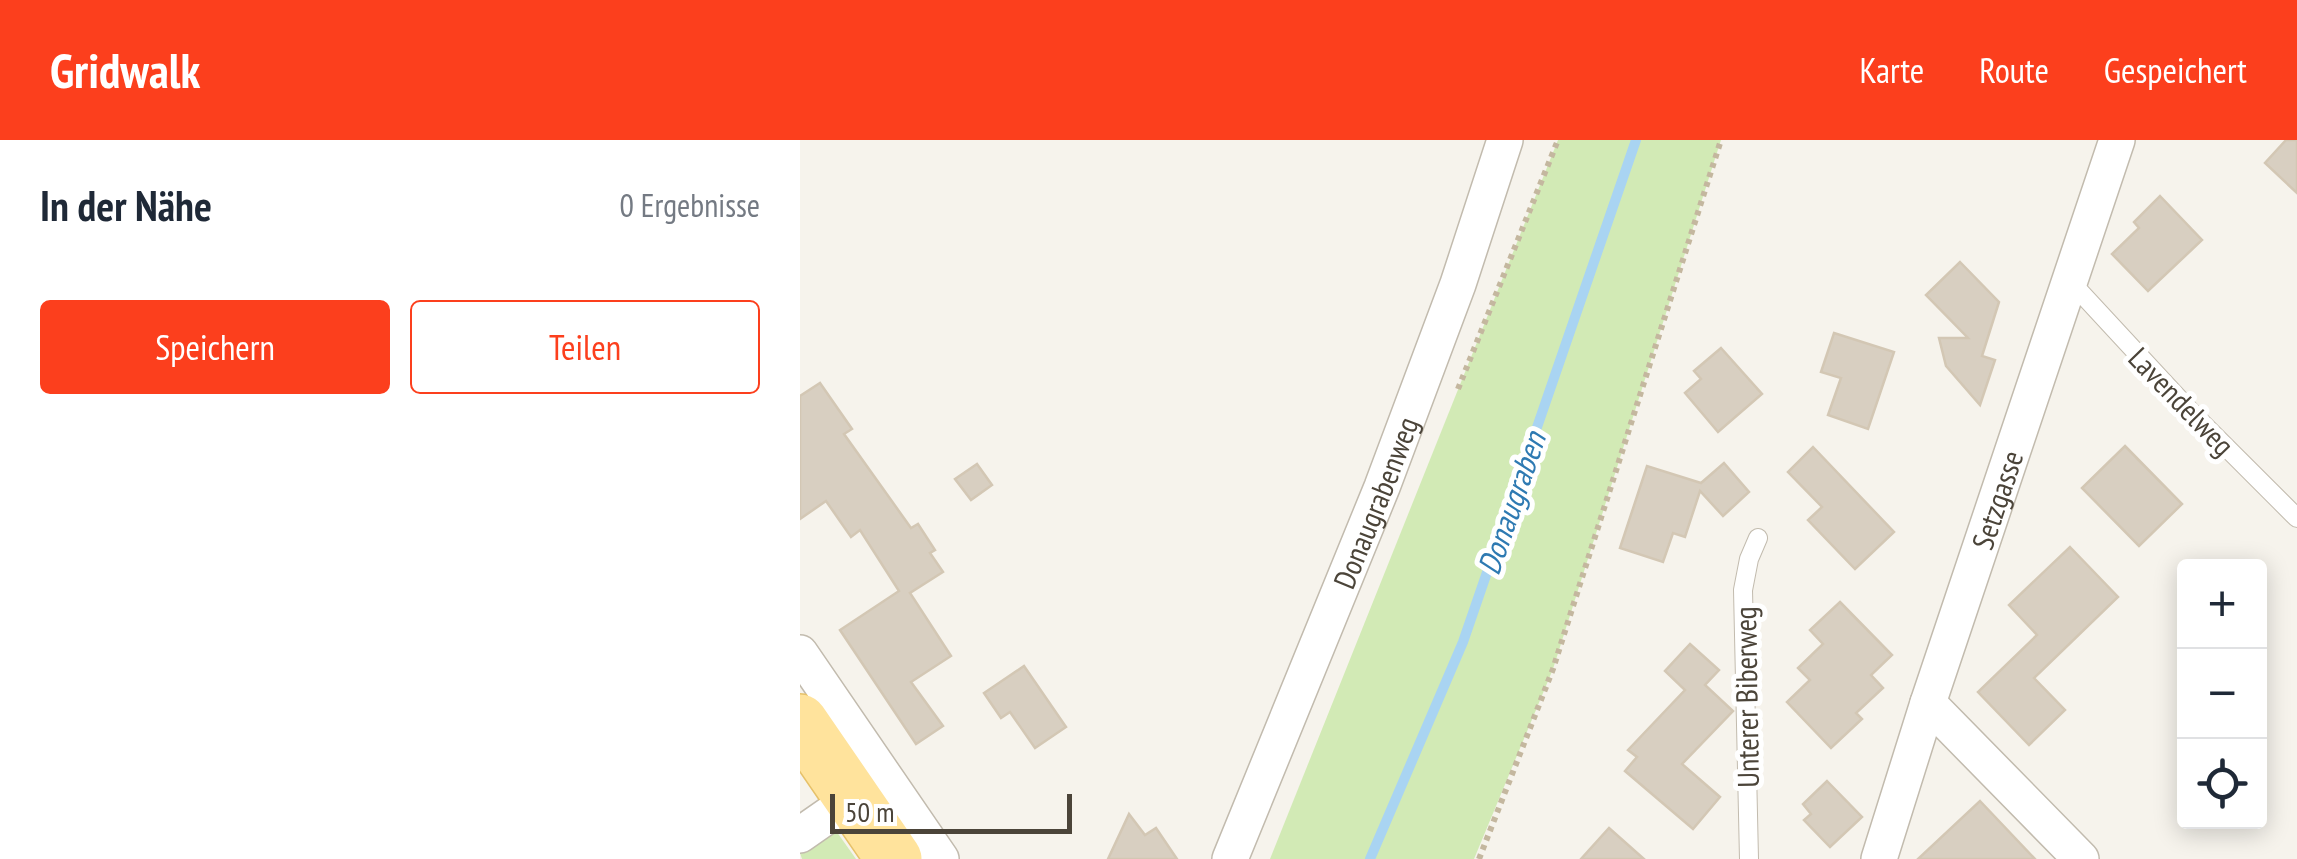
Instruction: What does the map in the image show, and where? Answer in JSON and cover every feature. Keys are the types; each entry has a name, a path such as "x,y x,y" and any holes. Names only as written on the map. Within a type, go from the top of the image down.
{"main road":[{"path":"800,722 894,859"}],"street":[{"name":"Donaugrabenweg","path":"1230,859 1388,470 1458,284 1505,140"},
{"name":"Setzgasse","path":"1878,859 2117,140"},
{"path":"800,653 941,859"},
{"path":"1928,703 2081,859"},
{"path":"800,835 852,798"}],"lane":[{"name":"Lavendelweg","path":"2070,281 2194,416 2297,518"},
{"name":"Unterer Biberweg","path":"1750,859 1743,590 1758,538"}],"path":[{"path":"1479,859 1553,669 1721,140"}],"green space":[{"path":"1558,140 1721,140 1553,669 1474,859 1270,859"},
{"path":"834,828 856,859 802,859 800,853"}],"building":[{"path":"2286,140 2297,140 2297,193 2265,163"},
{"path":"2160,196 2202,240 2148,291 2112,254 2139,228 2134,222"},
{"path":"1960,262 1999,302 1982,356 1995,360 1980,405 1946,366 1939,338 1968,338 1926,295"},
{"path":"1834,333 1894,352 1868,429 1828,415 1841,378 1821,372"},
{"path":"1721,348 1762,394 1718,432 1685,393 1701,379 1694,371"},
{"path":"820,383 852,429 844,434 911,528 918,524 935,550 930,553 943,572 910,593 951,656 911,682 943,726 916,744 840,630 899,591 860,530 851,537 826,501 800,519 800,396"},
{"path":"2125,446 2182,504 2139,546 2082,488"},
{"path":"1813,447 1894,532 1855,569 1808,520 1822,507 1788,472"},
{"path":"1724,463 1749,492 1723,516 1700,491 1685,537 1673,533 1663,562 1620,548 1647,466 1701,483"},
{"path":"977,464 992,485 971,500 955,479"},
{"path":"2070,547 2118,597 2034,678 2065,710 2029,745 1978,692 2037,635 2009,605"},
{"path":"1840,602 1892,655 1871,675 1883,688 1856,713 1862,719 1831,748 1787,702 1810,680 1798,668 1823,644 1810,630"},
{"path":"1690,644 1719,670 1705,685 1733,711 1682,764 1720,797 1693,829 1625,771 1637,757 1628,750 1685,690 1665,671"},
{"path":"1024,666 1066,727 1035,748 1010,712 1001,718 984,693"},
{"path":"1827,781 1862,817 1830,847 1804,820 1811,814 1803,804"},
{"path":"1980,801 2035,859 1918,859"},
{"path":"1129,814 1145,835 1156,828 1177,859 1108,859"},
{"path":"1609,828 1644,859 1581,859"}],"waterway":[{"name":"Donaugraben","path":"1370,859 1463,642 1636,140"}]}
